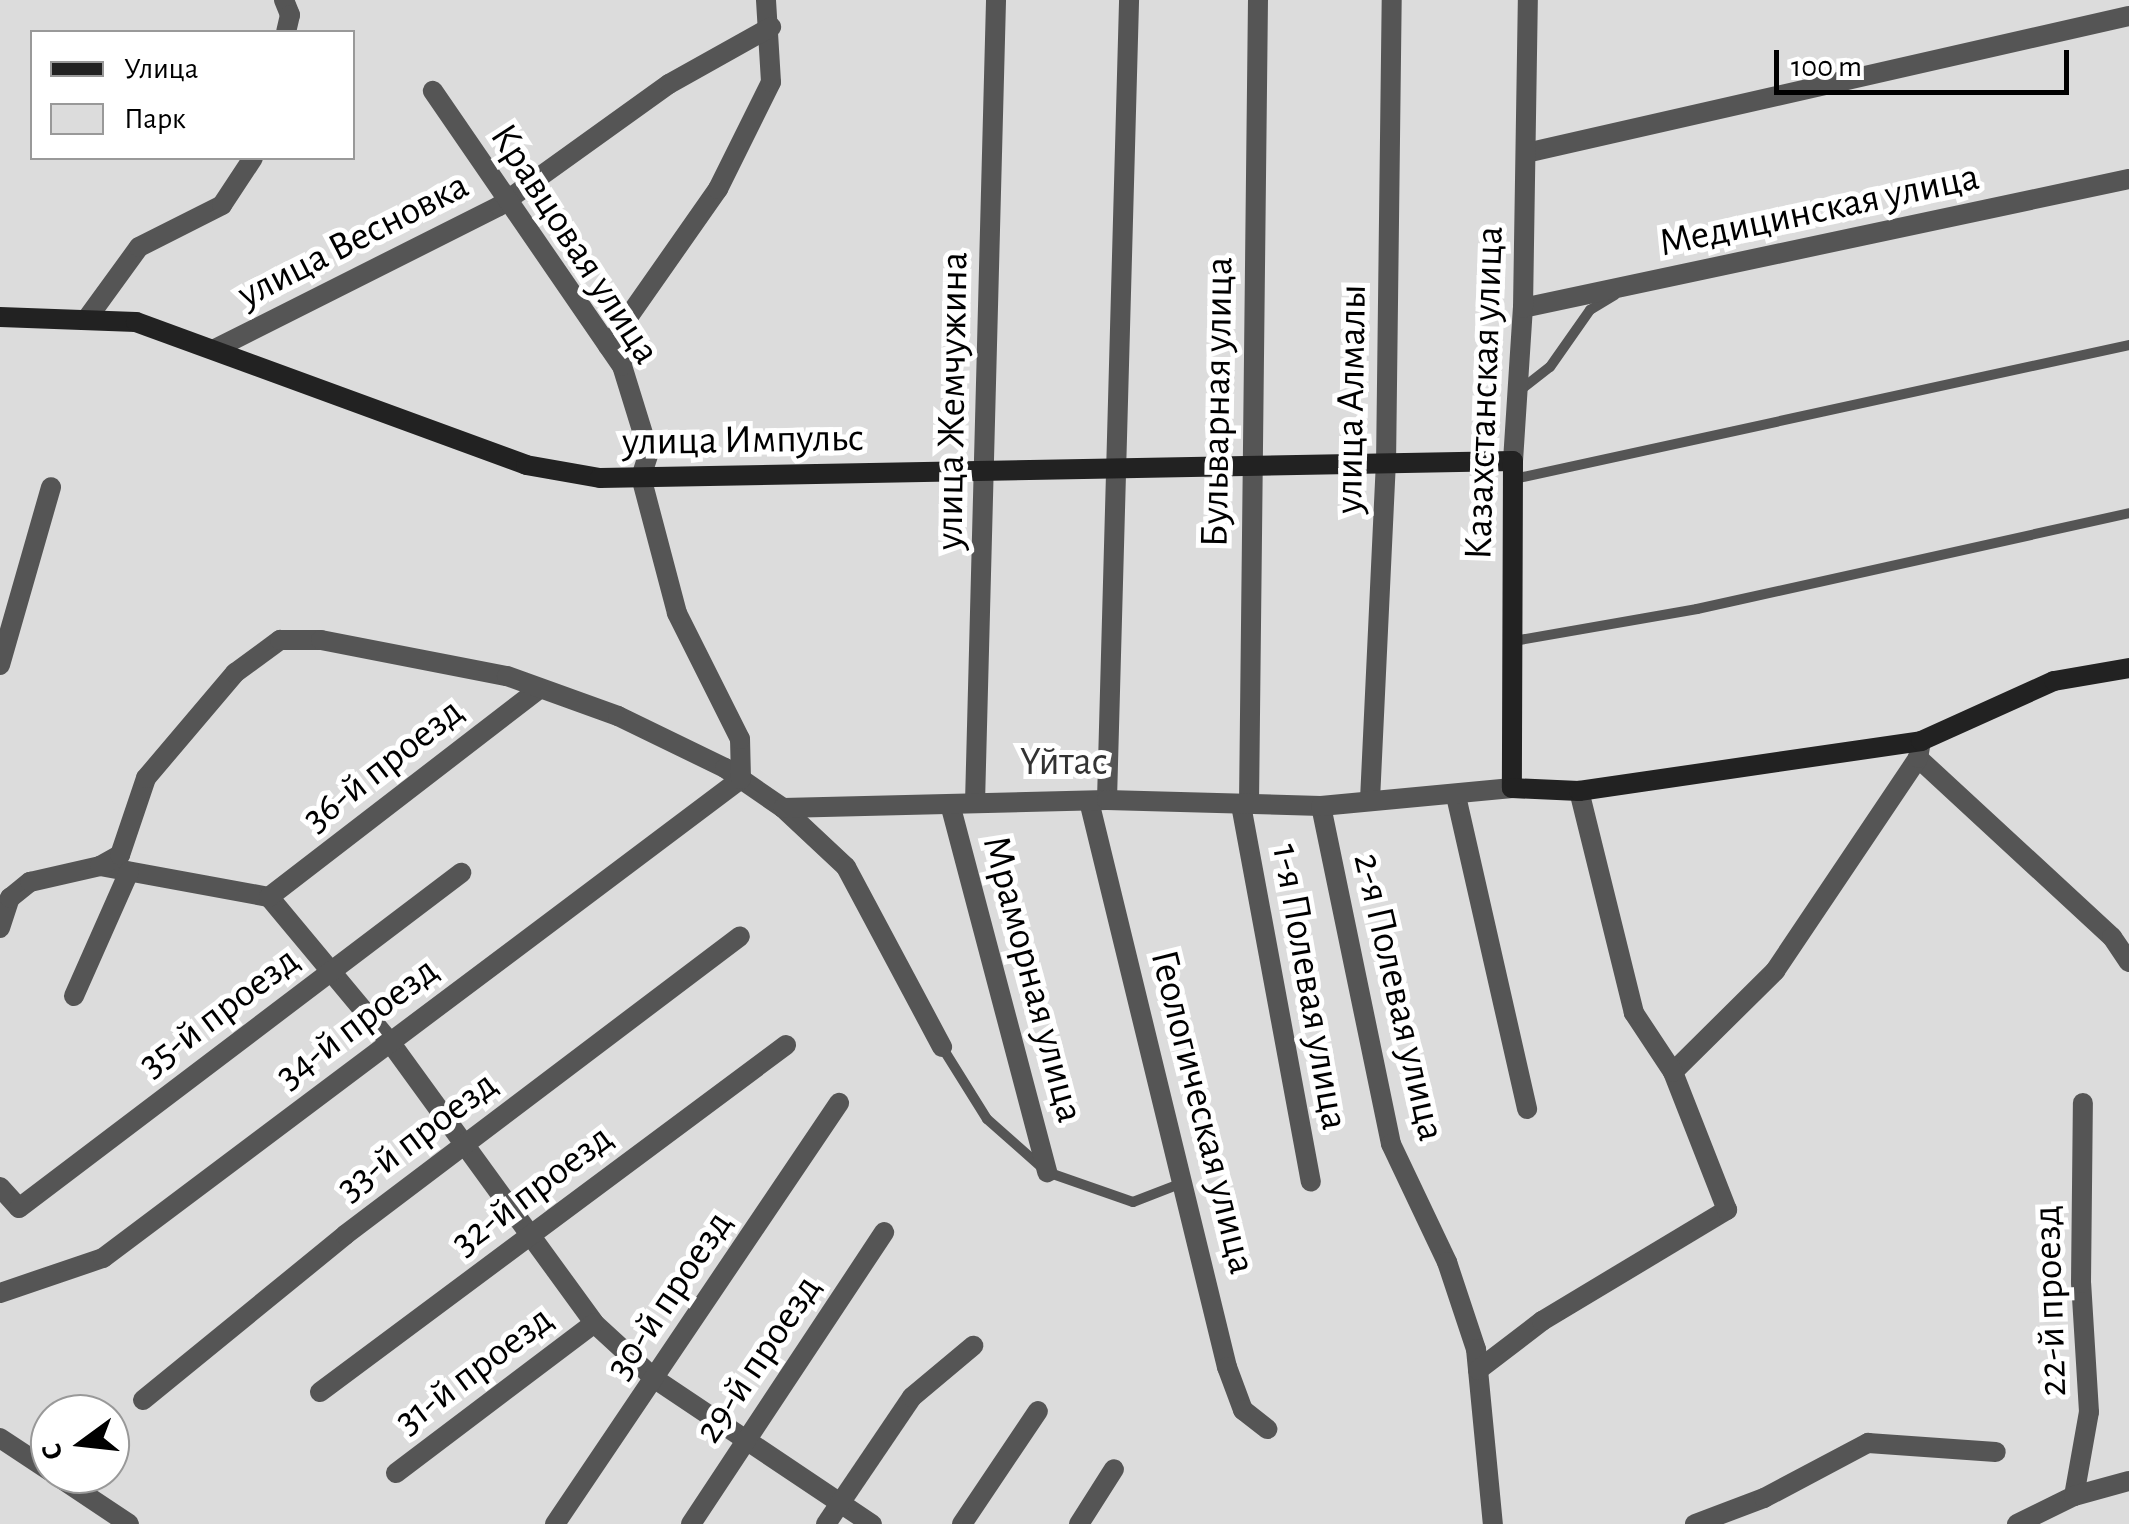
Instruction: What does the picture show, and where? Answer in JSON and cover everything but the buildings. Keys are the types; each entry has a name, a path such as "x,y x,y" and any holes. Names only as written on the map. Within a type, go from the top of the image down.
{"street":[{"path":"284,0 290,15 286,30"},
{"path":"608,346 718,188 771,82 771,27 766,0"},
{"name":"улица Жемчужина","path":"975,803 996,0"},
{"name":"Геологическая улица","path":"1129,0 1119,469 1098,801 1227,1367 1243,1410 1267,1429"},
{"name":"Бульварная улица","path":"1245,805 1258,0"},
{"name":"улица Алмалы","path":"1370,800 1386,466 1392,0"},
{"name":"Казахстанская улица","path":"1512,788 1515,395 1523,308 1528,0"},
{"path":"1526,154 2129,16"},
{"name":"улица Весновка","path":"215,349 508,199 669,84 771,27"},
{"name":"Кравцовая улица","path":"433,91 622,366 649,453 642,477 676,613 740,739 741,779"},
{"path":"86,320 139,247 222,205 252,160"},
{"name":"Медицинская улица","path":"1523,308 2129,179"},
{"name":"улица Импульс","path":"0,317 136,322 526,465 600,478 1386,466 1514,470"},
{"path":"0,666 51,487"},
{"path":"0,928 10,898 30,882 100,866 120,856 146,778 236,673 280,640 322,640 540,688 618,716 741,779 783,808 846,867 942,1048"},
{"path":"783,808 1098,801 1320,806 1512,788 1579,791 1920,750 2054,682 2129,668"},
{"name":"36-й проезд","path":"269,897 540,688"},
{"path":"1920,750 2112,938 2129,962"},
{"path":"1673,1072 1775,971 1920,750"},
{"name":"34-й проезд","path":"0,1293 103,1258 741,779"},
{"path":"1478,1370 1542,1321 1727,1210 1673,1072 1634,1014 1579,791"},
{"path":"1456,796 1527,1108"},
{"name":"Мраморная улица","path":"950,804 1047,1172"},
{"name":"1-я Полевая улица","path":"1245,805 1310,1182"},
{"name":"2-я Полевая улица","path":"1320,806 1391,1144 1447,1262 1478,1370 1493,1524"},
{"path":"100,866 269,897 390,1042 594,1323 655,1379 872,1524"},
{"path":"74,996 129,872"},
{"name":"35-й проезд","path":"0,1187 19,1208 461,873"},
{"name":"33-й проезд","path":"143,1400 462,1146 740,936"},
{"name":"32-й проезд","path":"320,1392 786,1045"},
{"name":"22-й проезд","path":"2074,1496 2089,1412 2081,1283 2084,1103"},
{"name":"30-й проезд","path":"555,1524 839,1104"},
{"name":"29-й проезд","path":"690,1524 884,1232"},
{"name":"31-й проезд","path":"396,1473 594,1323"},
{"path":"826,1524 912,1397 973,1346"},
{"path":"962,1524 1038,1411"},
{"path":"0,1438 30,1458"},
{"path":"1695,1524 1764,1498 1868,1443 1996,1452"},
{"path":"1079,1524 1114,1469"},
{"path":"2017,1524 2074,1496 2129,1481"},
{"path":"84,1494 129,1524"}],"lane":[{"path":"1515,395 1550,368 1590,310 1632,286"},
{"path":"1514,470 2129,345"},
{"path":"1514,641 1697,609 2129,513"},
{"path":"942,1048 987,1119 1047,1172 1133,1202 1184,1182"}],"green space":[{"name":"Үйтас","path":"0,0 2129,0 2129,1524 0,1524"}]}
